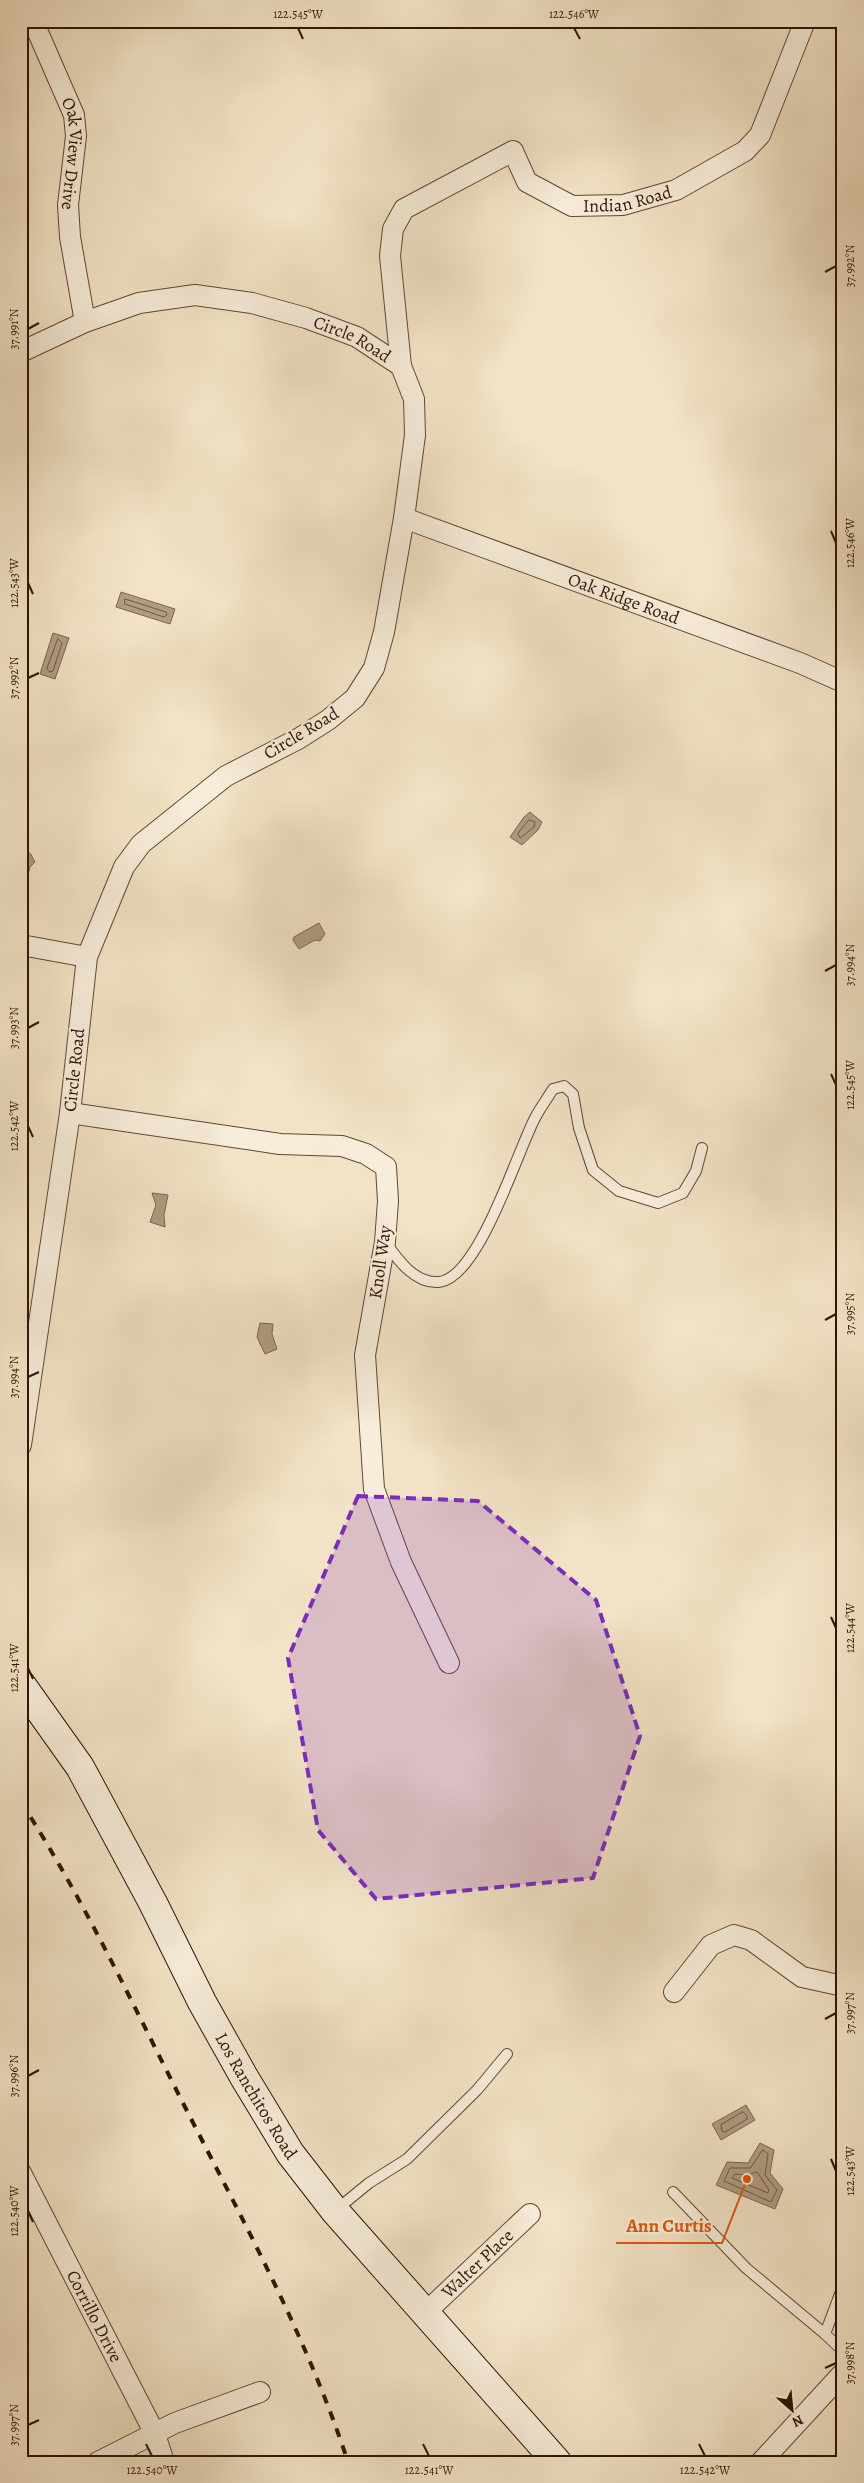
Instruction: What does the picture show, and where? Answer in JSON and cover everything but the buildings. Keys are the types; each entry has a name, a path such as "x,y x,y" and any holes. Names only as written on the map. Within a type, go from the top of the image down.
{"main road":[{"name":"Los Ranchitos Road","path":"21,1684 80,1768 244,2077 290,2153 335,2211 557,2462"}],"street":[{"name":"Oak View Drive","path":"33,21 74,115 76,136 68,205 70,236 85,322"},
{"name":"Indian Road","path":"401,366 390,256 393,229 404,209 513,151 527,182 572,206 623,206 676,190 745,151 760,134 805,21"},
{"name":"Circle Road","path":"21,352 85,322 139,303 195,295 252,304 306,318 357,337 401,366 414,399 415,435 404,518 384,632 374,668 355,698 328,720 298,739 226,776 141,844 124,867 87,957 70,1113 21,1445"},
{"name":"Oak Ridge Road","path":"404,518 800,663 843,682"},
{"path":"21,945 87,957"},
{"name":"Knoll Way","path":"70,1113 280,1144 342,1146 366,1154 386,1167 388,1201 385,1242 365,1354 374,1489 401,1562 449,1663"},
{"path":"674,1992 712,1945 734,1935 751,1940 802,1977 843,1986"},
{"name":"Corrillo Drive","path":"21,2174 154,2434 164,2462"},
{"name":"Walter Place","path":"425,2313 530,2214"},
{"path":"761,2462 843,2373"},
{"path":"98,2462 175,2423 260,2392"}],"lane":[{"path":"385,1242 402,1264 419,1278 439,1282 461,1270 484,1234 535,1118 553,1089 564,1086 573,1094 579,1128 593,1170 619,1191 658,1203 683,1193 696,1171 702,1148"},
{"path":"335,2211 369,2182 407,2159 477,2090 507,2054"},
{"path":"673,2192 746,2268 843,2351"},
{"path":"824,2334 843,2286"}],"highlighted area":[{"path":"358,1496 478,1501 596,1600 640,1736 593,1878 376,1899 318,1830 288,1658"}],"water":[{"path":"121,592 175,609 170,624 116,607"},
{"path":"53,633 69,638 55,679 40,674"},
{"path":"530,812 542,822 538,830 522,845 510,837 524,817"},
{"path":"21,852 30,853 35,862 30,867 26,884 21,883"},
{"path":"319,923 325,934 320,941 315,940 299,949 293,940 294,937"},
{"path":"152,1193 168,1195 164,1215 165,1227 150,1222 156,1205"},
{"path":"260,1323 273,1324 272,1334 277,1349 265,1354 257,1337"},
{"path":"746,2105 755,2120 721,2140 712,2124"},
{"path":"760,2143 774,2150 770,2173 783,2189 775,2209 716,2185 727,2162 748,2163"}],"railway":[{"path":"21,1802 44,1838 86,1913 273,2280 332,2416 348,2462"}],"place":[{"name":"Ann Curtis","path":"747,2179"}]}
